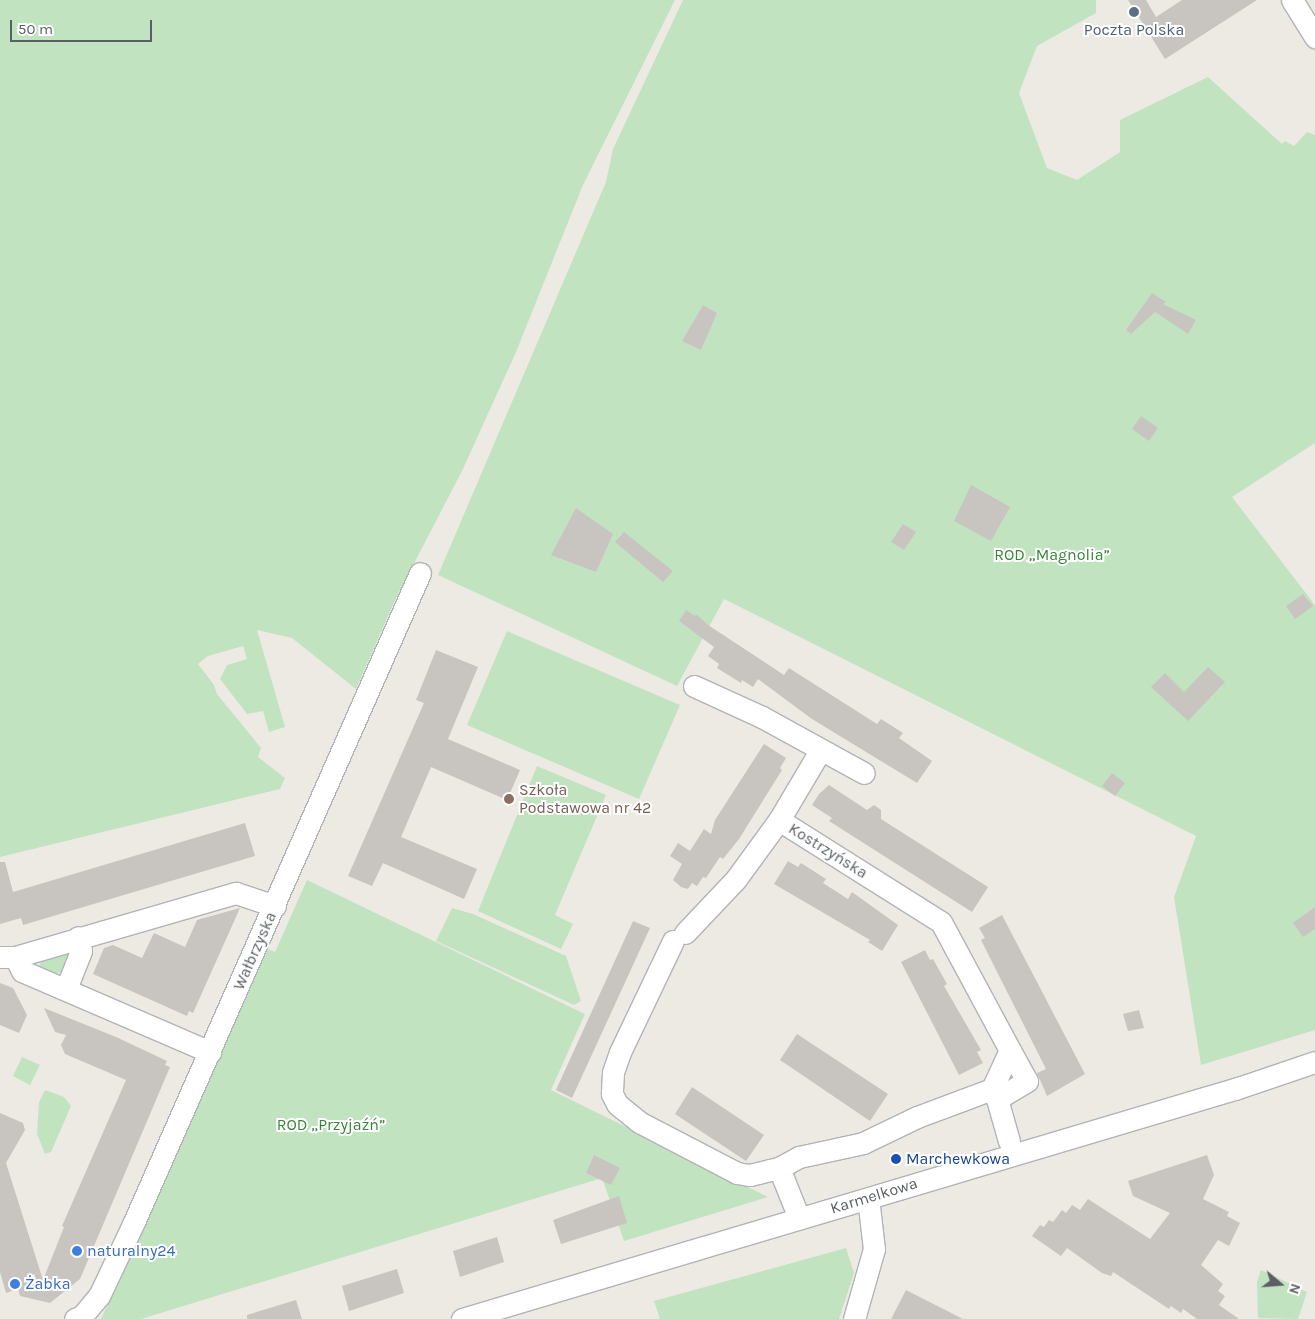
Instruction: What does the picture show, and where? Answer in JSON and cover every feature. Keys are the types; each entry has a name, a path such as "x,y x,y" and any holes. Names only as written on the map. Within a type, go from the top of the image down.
{"street":[{"path":"1292,0 1315,37"},
{"name":"Wałbrzyska","path":"75,1319 82,1316 100,1296 275,906 420,573"},
{"path":"694,686 762,717 820,751 864,773"},
{"name":"Kostrzyńska","path":"820,751 779,820 941,922 1010,1050 994,1094"},
{"path":"779,820 736,879 679,937 620,1052 613,1072 612,1094 617,1104 639,1122 737,1173 750,1175 779,1168 799,1157 863,1143 917,1117 994,1094 1010,1141"},
{"path":"210,1052 66,988 22,971 8,957 236,893 275,906"},
{"path":"66,988 81,951 78,938"},
{"name":"Karmelkowa","path":"462,1319 1315,1062"},
{"path":"779,1168 799,1218"},
{"path":"854,1319 874,1250 868,1198"}],"green space":[{"path":"0,0 675,0 583,185 516,352 462,471 396,598 356,689 292,638 257,630 285,727 269,732 263,711 247,714 220,679 227,665 247,659 243,646 208,656 198,664 214,685 217,694 261,748 258,757 285,778 280,789 0,857"},
{"name":"ROD „Magnolia”","path":"683,0 1096,0 1096,13 1037,46 1019,93 1047,168 1077,180 1120,152 1120,120 1208,77 1282,144 1285,141 1294,146 1307,132 1315,135 1315,443 1232,497 1315,605 1315,1030 1201,1065 1174,897 1196,836 724,599 677,686 438,575 606,182 613,149"},
{"path":"507,631 680,705 639,799 467,725"},
{"path":"537,766 606,795 555,915 573,924 561,949 478,911"},
{"name":"ROD „Przyjaźń”","path":"307,880 585,1014 551,1090 768,1197 624,1241 602,1178 141,1319 101,1319 268,949 275,952"},
{"path":"452,908 473,914 566,956 581,1001 574,1005 436,941"},
{"path":"65,953 69,957 61,972 54,974 38,968 42,960"},
{"path":"22,1057 40,1065 30,1085 13,1076"},
{"path":"45,1090 64,1097 71,1106 51,1152 45,1154 37,1134 39,1102"},
{"path":"846,1248 854,1273 839,1319 660,1319 654,1301"},
{"path":"1261,1270 1307,1292 1298,1319 1258,1318 1257,1282"}],"building":[{"path":"1128,0 1146,0 1156,17 1182,0 1257,0 1165,59"},
{"path":"1152,293 1166,302 1163,304 1196,320 1188,334 1155,312 1131,334 1126,330"},
{"path":"703,305 717,313 701,350 682,341"},
{"path":"1141,416 1158,428 1149,441 1132,429"},
{"path":"971,485 1010,507 991,541 954,521"},
{"path":"576,508 613,534 596,572 551,555"},
{"path":"903,524 916,532 904,550 891,542"},
{"path":"624,532 673,571 663,582 615,542"},
{"path":"1303,594 1313,606 1295,619 1286,606"},
{"path":"686,610 695,616 696,614 708,625 784,675 789,668 877,724 881,719 903,733 899,738 932,761 917,783 812,719 758,679 753,687 742,680 741,683 717,668 719,664 708,656 714,647 679,621"},
{"path":"436,650 478,667 448,739 520,770 507,800 431,767 401,837 477,869 464,899 383,863 372,886 348,876 424,703 416,700"},
{"path":"1208,667 1225,682 1188,721 1151,687 1165,673 1184,692"},
{"path":"764,744 786,758 780,768 782,770 739,839 723,859 720,857 706,878 703,877 697,886 692,883 688,889 681,887 673,880 682,864 670,856 678,843 690,851 704,829 711,834 715,820"},
{"path":"1112,773 1125,783 1115,796 1102,786"},
{"path":"829,785 867,810 874,805 881,810 881,819 988,887 972,912 829,821 832,818 812,805 819,794"},
{"path":"245,823 255,856 23,925 21,918 0,924 0,862 5,862 13,892"},
{"path":"788,861 798,867 801,863 826,879 823,883 848,899 852,892 898,925 882,951 868,942 870,940 774,884"},
{"path":"1315,907 1315,929 1303,937 1293,923"},
{"path":"240,908 193,1013 189,1011 187,1016 93,974 104,948 113,945 142,958 154,933 185,947 197,920"},
{"path":"1002,915 1085,1074 1047,1096 1037,1073 1046,1069 981,940 985,938 979,928"},
{"path":"633,921 650,928 572,1098 556,1090"},
{"path":"925,950 930,960 933,959 947,984 944,986 981,1050 977,1052 983,1063 959,1075 901,962"},
{"path":"0,983 13,988 27,1015 19,1033 0,1025"},
{"path":"44,1008 116,1037 167,1061 165,1065 170,1067 80,1279 50,1303 20,1296 18,1289 6,1293 0,1272 0,1113 23,1123 25,1130 6,1163 43,1280 64,1227 62,1226 126,1080 65,1054 61,1045 66,1035 55,1032"},
{"path":"1139,1010 1144,1028 1128,1031 1123,1014"},
{"path":"797,1034 888,1094 870,1121 780,1060"},
{"path":"692,1087 764,1135 746,1161 675,1114"},
{"path":"594,1155 620,1168 611,1185 586,1173"},
{"path":"1207,1155 1214,1175 1203,1199 1229,1212 1227,1216 1240,1223 1229,1246 1218,1240 1201,1265 1223,1284 1218,1291 1225,1296 1219,1305 1239,1319 1197,1319 1183,1309 1181,1313 1171,1306 1169,1309 1113,1272 1111,1276 1102,1273 1067,1248 1061,1256 1032,1236 1040,1225 1044,1227 1049,1220 1053,1222 1062,1210 1066,1213 1072,1205 1080,1210 1088,1199 1150,1239 1170,1213 1133,1196 1128,1181"},
{"path":"619,1196 627,1223 561,1244 553,1220"},
{"path":"497,1237 504,1262 460,1277 453,1251"},
{"path":"397,1269 404,1293 349,1311 342,1286"},
{"path":"906,1290 963,1319 891,1319"},
{"path":"296,1300 302,1319 247,1319 247,1315"}],"place":[{"name":"Poczta Polska","path":"1134,12"},
{"name":"Szkoła Podstawowa nr 42","path":"509,799"},
{"name":"Marchewkowa","path":"896,1159"},
{"name":"naturalny24","path":"77,1251"},
{"name":"Żabka","path":"15,1284"}]}
